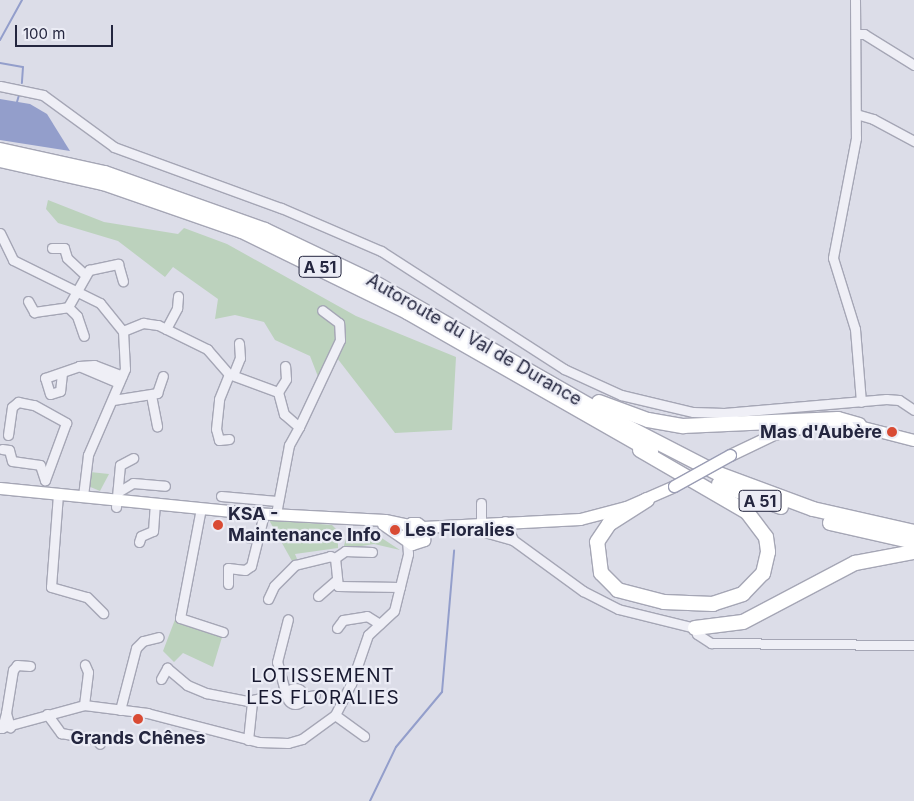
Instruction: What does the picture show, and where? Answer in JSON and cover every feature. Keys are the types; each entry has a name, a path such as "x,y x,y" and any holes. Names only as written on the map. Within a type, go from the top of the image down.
{"highway":[{"name":"Autoroute du Val de Durance","path":"0,150 105,173 214,209 370,280 618,422 720,474 813,509 914,532"},
{"name":"Autoroute du Val de Durance","path":"0,160 103,183 242,231 407,312 615,432 756,500 850,529 914,542"},
{"path":"370,280 412,299 593,400 648,420 716,427 838,419 859,425"},
{"path":"615,432 644,453 747,512 766,537 768,552 764,573 743,594 714,604 664,602 630,595 611,585 598,566 597,542 608,524 647,500"},
{"path":"695,628 743,622 855,563 914,552"}],"main road":[{"path":"410,537 440,525 504,520 580,519 647,500 730,455 793,429 825,424 859,425 914,440"},
{"path":"0,488 270,514 374,520 410,537"},
{"path":"410,537 417,523 424,530"}],"street":[{"path":"855,0 856,114 852,171 834,238 833,258 856,329 861,402"},
{"path":"856,34 864,34 914,65"},
{"path":"0,86 43,96 114,147 281,208 381,251 564,368 621,396 669,409 724,413 898,400 914,410"},
{"path":"856,114 873,119 914,141"},
{"path":"0,233 13,260 75,289 100,304 123,331 126,360 121,380 88,455 83,496"},
{"path":"52,248 64,248 67,258 85,275"},
{"path":"68,307 75,289 89,270 118,264 123,281"},
{"path":"166,329 178,308 178,296"},
{"path":"28,301 34,312 68,307"},
{"path":"68,307 77,316 84,336"},
{"path":"228,584 228,568 245,570 250,566 258,538 277,501 289,445 340,340 339,323 322,310"},
{"path":"123,331 148,323 166,329 207,349 231,374 278,392"},
{"path":"228,439 219,440 216,428 219,399 240,358 239,343"},
{"path":"62,373 79,366 121,380"},
{"path":"285,366 286,379 278,392 284,414 299,427"},
{"path":"113,400 151,395 160,391 163,376"},
{"path":"151,395 157,426"},
{"path":"8,435 12,407 18,402 34,405 66,423 42,492"},
{"path":"2,450 9,450 12,461 40,464 45,480"},
{"path":"117,499 120,465 133,458"},
{"path":"117,499 133,483 165,486"},
{"path":"58,494 51,587 87,597 103,613"},
{"path":"221,496 277,501"},
{"path":"139,542 141,536 153,530 155,503"},
{"path":"480,522 481,503"},
{"path":"200,508 180,618 223,632"},
{"path":"504,520 513,540"},
{"path":"440,525 473,528 513,540 583,591 618,609 695,628 697,634 711,643 914,645"},
{"path":"235,536 258,538"},
{"path":"30,666 17,665 13,670 4,728 47,714 84,705 147,713 248,740 294,742 335,715 352,684 368,635 394,611 408,554 410,537"},
{"path":"335,558 345,551 372,552"},
{"path":"268,600 274,586 295,565 330,556 335,558"},
{"path":"335,558 335,581 341,588 400,587"},
{"path":"318,596 335,581"},
{"path":"337,628 343,620 367,616 380,624"},
{"path":"286,692 276,665 288,619"},
{"path":"120,710 136,648 144,641 159,637"},
{"path":"84,705 88,672 85,665"},
{"path":"161,679 167,668 187,685 206,693 252,701 298,689 303,697 315,695"},
{"path":"248,740 252,701"},
{"path":"47,714 61,733 96,739 100,744"},
{"path":"335,715 364,736"}],"green space":[{"path":"48,200 104,222 178,234 184,228 227,244 356,316 456,357 452,430 395,433 337,358 322,387 310,356 275,340 264,322 235,315 215,319 218,299 173,267 165,277 118,241 58,223 46,209"},
{"path":"90,472 109,474 100,491 88,486"},
{"path":"269,520 332,525 338,531 338,548 295,554 297,559 292,561"},
{"path":"349,528 377,535 400,550 374,544 343,549"},
{"path":"176,617 223,634 213,667 183,653 174,662 163,651"}],"water":[{"path":"0,99 30,104 47,114 70,151 0,140"}],"waterway":[{"path":"0,40 22,0"},
{"path":"0,63 23,67 22,83"},
{"path":"17,102 19,95"},
{"path":"370,801 396,747 442,692 454,551"}],"place":[{"name":"Mas d'Aubère","path":"892,432"},
{"name":"KSA - Maintenance Info","path":"218,525"},
{"name":"Les Floralies","path":"395,530"},
{"name":"Grands Chênes","path":"138,719"}],"district":[{"name":"LOTISSEMENT LES FLORALIES","path":"323,687"}]}
